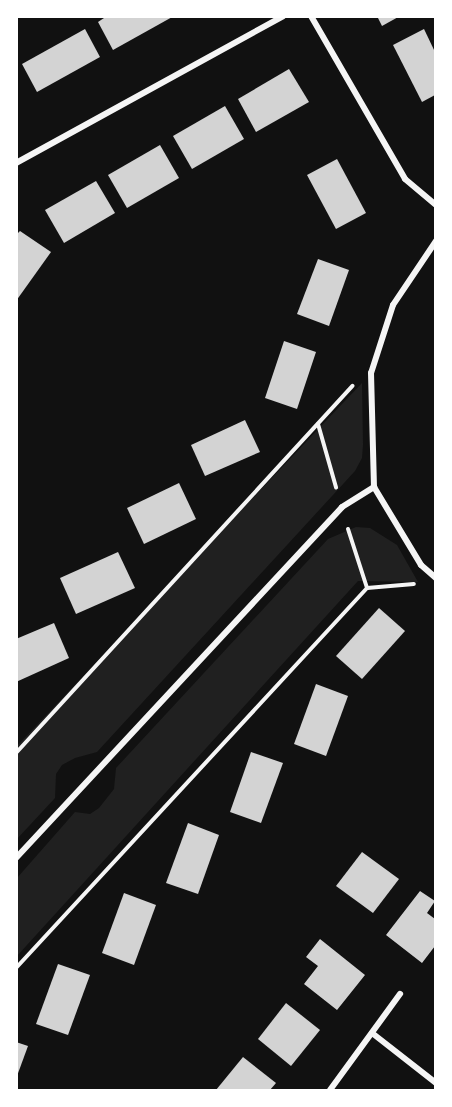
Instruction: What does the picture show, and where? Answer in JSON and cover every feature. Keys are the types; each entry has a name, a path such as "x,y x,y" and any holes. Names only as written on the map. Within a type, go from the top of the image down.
{"street":[{"path":"16,163 283,16"},
{"path":"311,16 405,179 435,205"},
{"path":"435,241 393,305 371,373 374,487 422,565 435,578"},
{"path":"16,858 342,507 374,487"},
{"path":"330,1090 400,994"},
{"path":"372,1033 435,1083"}],"path":[{"path":"16,753 375,361"},
{"path":"16,968 367,588 424,583"}],"shaded area":[{"path":"362,383 362,458 355,471 97,752 75,758 62,765 56,774 55,798 17,839 17,746"},
{"path":"356,527 370,528 397,545 418,582 358,581 17,956 17,878 75,812 90,814 99,808 114,789 116,768 328,539"}],"building":[{"path":"107,16 174,16 113,50 98,22"},
{"path":"377,16 400,16 382,26"},
{"path":"85,29 100,57 37,92 22,64"},
{"path":"424,29 435,52 435,95 422,102 393,45"},
{"path":"289,69 309,102 256,132 238,99"},
{"path":"225,106 244,139 192,169 173,136"},
{"path":"160,145 179,178 127,208 108,175"},
{"path":"337,159 366,213 336,229 307,175"},
{"path":"96,181 115,213 64,243 45,210"},
{"path":"20,231 51,252 16,301 16,235"},
{"path":"318,259 349,270 329,326 297,314"},
{"path":"284,341 316,352 297,409 265,398"},
{"path":"245,420 260,452 205,476 191,445"},
{"path":"179,483 196,519 144,544 127,508"},
{"path":"118,552 135,588 76,614 60,578"},
{"path":"379,608 405,631 362,679 336,656"},
{"path":"54,623 69,658 16,682 16,639"},
{"path":"316,684 348,696 326,756 294,744"},
{"path":"251,752 283,763 261,823 230,812"},
{"path":"188,823 219,835 198,894 166,883"},
{"path":"362,852 399,879 373,913 336,886"},
{"path":"420,891 435,901 427,913 435,919 435,946 422,963 386,935"},
{"path":"124,893 156,905 134,965 102,953"},
{"path":"320,939 365,975 337,1010 304,984 318,966 306,957"},
{"path":"58,964 90,975 68,1035 36,1024"},
{"path":"286,1003 320,1030 291,1066 258,1039"},
{"path":"16,1042 28,1046 17,1076 16,1076"},
{"path":"243,1057 276,1083 270,1090 216,1090"}]}
